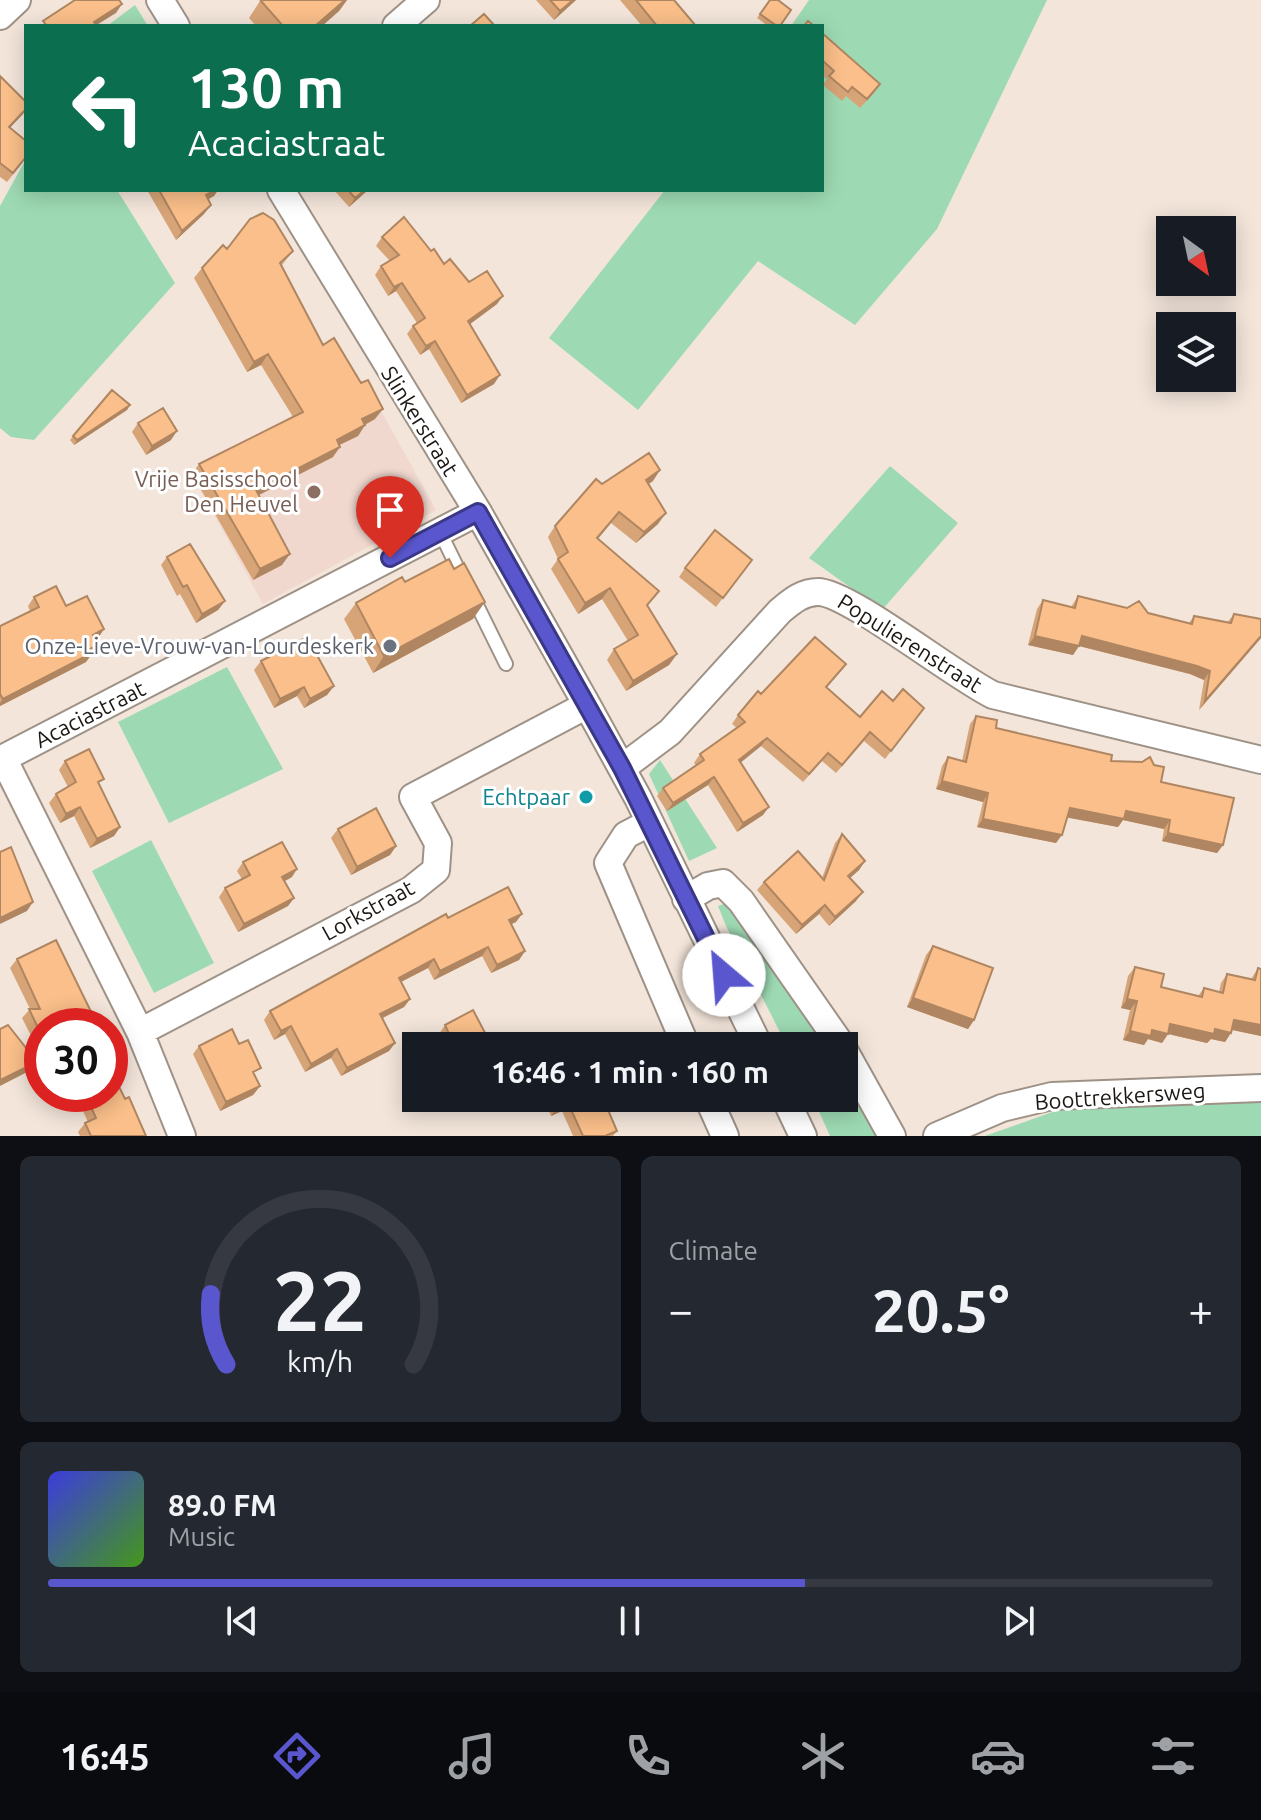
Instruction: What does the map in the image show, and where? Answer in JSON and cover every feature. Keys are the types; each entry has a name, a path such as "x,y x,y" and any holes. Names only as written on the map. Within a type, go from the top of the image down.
{"street":[{"path":"0,16 17,0"},
{"path":"160,0 175,24"},
{"path":"398,24 426,0"},
{"name":"Slinkerstraat","path":"282,192 478,512 587,705 622,768 752,1032"},
{"name":"Acaciastraat","path":"2,759 478,512"},
{"name":"Populierenstraat","path":"622,768 670,732 780,611 798,596 817,592 851,604 965,681 993,695 1261,760"},
{"name":"Lorkstraat","path":"140,1032 411,890 436,870 438,843 413,797 587,705"},
{"path":"2,759 140,1032 182,1136"},
{"path":"647,824 626,835 608,863 680,1032"},
{"path":"686,899 708,886 723,883 741,901 832,1032"},
{"path":"858,1075 892,1136"},
{"name":"Boottrekkersweg","path":"937,1136 1002,1108 1052,1096 1261,1088"},
{"path":"714,1112 725,1136"},
{"path":"792,1112 803,1136"}],"lane":[{"path":"440,532 506,664"}],"shaded area":[{"name":"Vrije Basisschool Den Heuvel","path":"364,380 436,510 263,604 192,475"}],"green space":[{"path":"809,0 1047,0 937,229 855,325 758,261 638,410 549,338 663,192 824,192 824,24 792,24"},
{"path":"135,5 147,24 110,24"},
{"path":"24,163 24,192 118,192 175,283 34,440 11,437 0,428 0,206"},
{"path":"890,466 958,523 882,610 809,558"},
{"path":"227,667 283,769 169,823 118,722"},
{"path":"660,760 717,848 689,861 649,774"},
{"path":"151,840 214,963 154,993 92,871"},
{"path":"724,904 743,917 822,1032 780,1032 718,906"},
{"path":"858,1089 883,1136 830,1136 819,1112 858,1112"},
{"path":"1261,1097 1261,1136 985,1136 1058,1110"}],"building":[{"path":"75,0 119,0 122,4 94,22 96,24 45,24 43,21"},
{"path":"345,0 317,24 281,24 261,1"},
{"path":"550,0 573,0 560,11"},
{"path":"636,0 674,0 694,24 655,24"},
{"path":"770,0 778,0 791,10 781,24 774,24 760,14"},
{"path":"484,14 493,24 472,24"},
{"path":"824,35 880,84 867,99 852,87 848,92 829,76 834,71 824,62"},
{"path":"0,76 24,100 24,111 9,127 24,139 24,159 13,173 0,163"},
{"path":"160,192 211,192 206,195 211,205 182,231"},
{"path":"263,213 274,220 293,251 280,263 323,345 334,338 361,383 368,380 383,409 362,419 365,425 337,440 340,447 256,490 290,554 260,569 199,464 303,412 268,354 254,362 202,268 223,245 227,249 250,219"},
{"path":"404,217 444,264 450,259 469,282 487,271 503,296 468,321 500,375 467,395 435,341 426,346 413,326 425,318 402,283 394,287 381,266 399,255 382,237"},
{"path":"112,390 130,405 77,440 73,436"},
{"path":"163,408 177,431 152,446 138,423"},
{"path":"649,453 660,470 646,480 666,513 644,532 619,512 597,538 659,591 647,605 677,654 633,681 614,649 638,635 610,588 585,603 558,559 568,552 555,526 596,479 602,484"},
{"path":"715,530 752,560 723,598 685,568"},
{"path":"190,544 225,601 202,614 167,557"},
{"name":"Onze-Lieve-Vrouw-van-Lourdeskerk","path":"449,559 454,569 464,563 485,602 384,656 356,603 402,577 405,582"},
{"path":"56,586 66,606 87,596 104,629 93,635 98,645 90,649 92,653 3,699 0,694 0,626 39,607 34,597"},
{"path":"1078,596 1127,608 1139,601 1148,613 1192,624 1194,616 1231,623 1234,614 1261,619 1261,636 1205,701 1210,671 1197,666 1082,636 1079,646 1035,636 1043,600 1075,608"},
{"path":"307,637 334,686 310,699 304,687 280,699 261,661"},
{"path":"815,637 846,664 826,687 860,717 882,691 893,701 903,689 924,708 891,751 870,732 842,765 828,753 809,774 767,738 739,760 769,807 743,823 714,777 673,803 663,788 704,760 700,754 745,722 738,715 758,691 761,694"},
{"path":"976,716 997,720 996,728 1112,755 1111,761 1142,762 1150,757 1154,765 1164,767 1161,782 1234,798 1223,845 1168,833 1170,820 1126,811 1124,819 1070,808 1062,835 983,819 988,793 942,781 948,757 966,762"},
{"path":"89,749 104,779 98,782 120,827 97,839 80,807 66,814 56,794 76,782 65,761"},
{"path":"376,808 396,846 357,867 338,829"},
{"path":"842,834 865,861 848,876 863,892 835,917 825,905 802,925 764,882 798,851 824,880"},
{"path":"282,842 297,869 282,877 294,898 244,924 225,888 250,875 243,862"},
{"path":"11,847 33,902 0,918 0,852"},
{"path":"508,887 522,914 509,920 525,951 497,965 488,947 440,971 434,959 399,978 410,999 380,1014 395,1043 347,1068 337,1049 311,1064 291,1026 281,1031 270,1011 446,914 448,918"},
{"path":"56,940 89,1008 40,1008 17,959"},
{"path":"933,946 993,968 974,1020 913,998"},
{"path":"1135,967 1164,974 1161,987 1202,997 1204,988 1223,993 1227,974 1255,980 1258,968 1261,969 1261,1025 1234,1020 1231,1033 1215,1029 1214,1034 1170,1024 1168,1034 1152,1030 1151,1036 1130,1031 1137,1001 1127,999"},
{"path":"473,1010 485,1032 448,1032 445,1025"},
{"path":"8,1025 24,1045 24,1068 0,1080 0,1029"},
{"path":"232,1029 239,1044 248,1040 261,1068 253,1072 260,1086 226,1102 199,1046"},
{"path":"129,1097 146,1136 91,1136 85,1123 96,1118 93,1112 128,1112"},
{"path":"572,1112 609,1112 617,1131 605,1136 583,1136"}],"place":[{"name":"Vrije Basisschool Den Heuvel","path":"314,492"},
{"name":"Onze-Lieve-Vrouw-van-Lourdeskerk","path":"390,646"},
{"name":"Echtpaar","path":"586,797"}],"route":[{"path":"390,558 478,512 638,798 647,824 724,975"}]}
